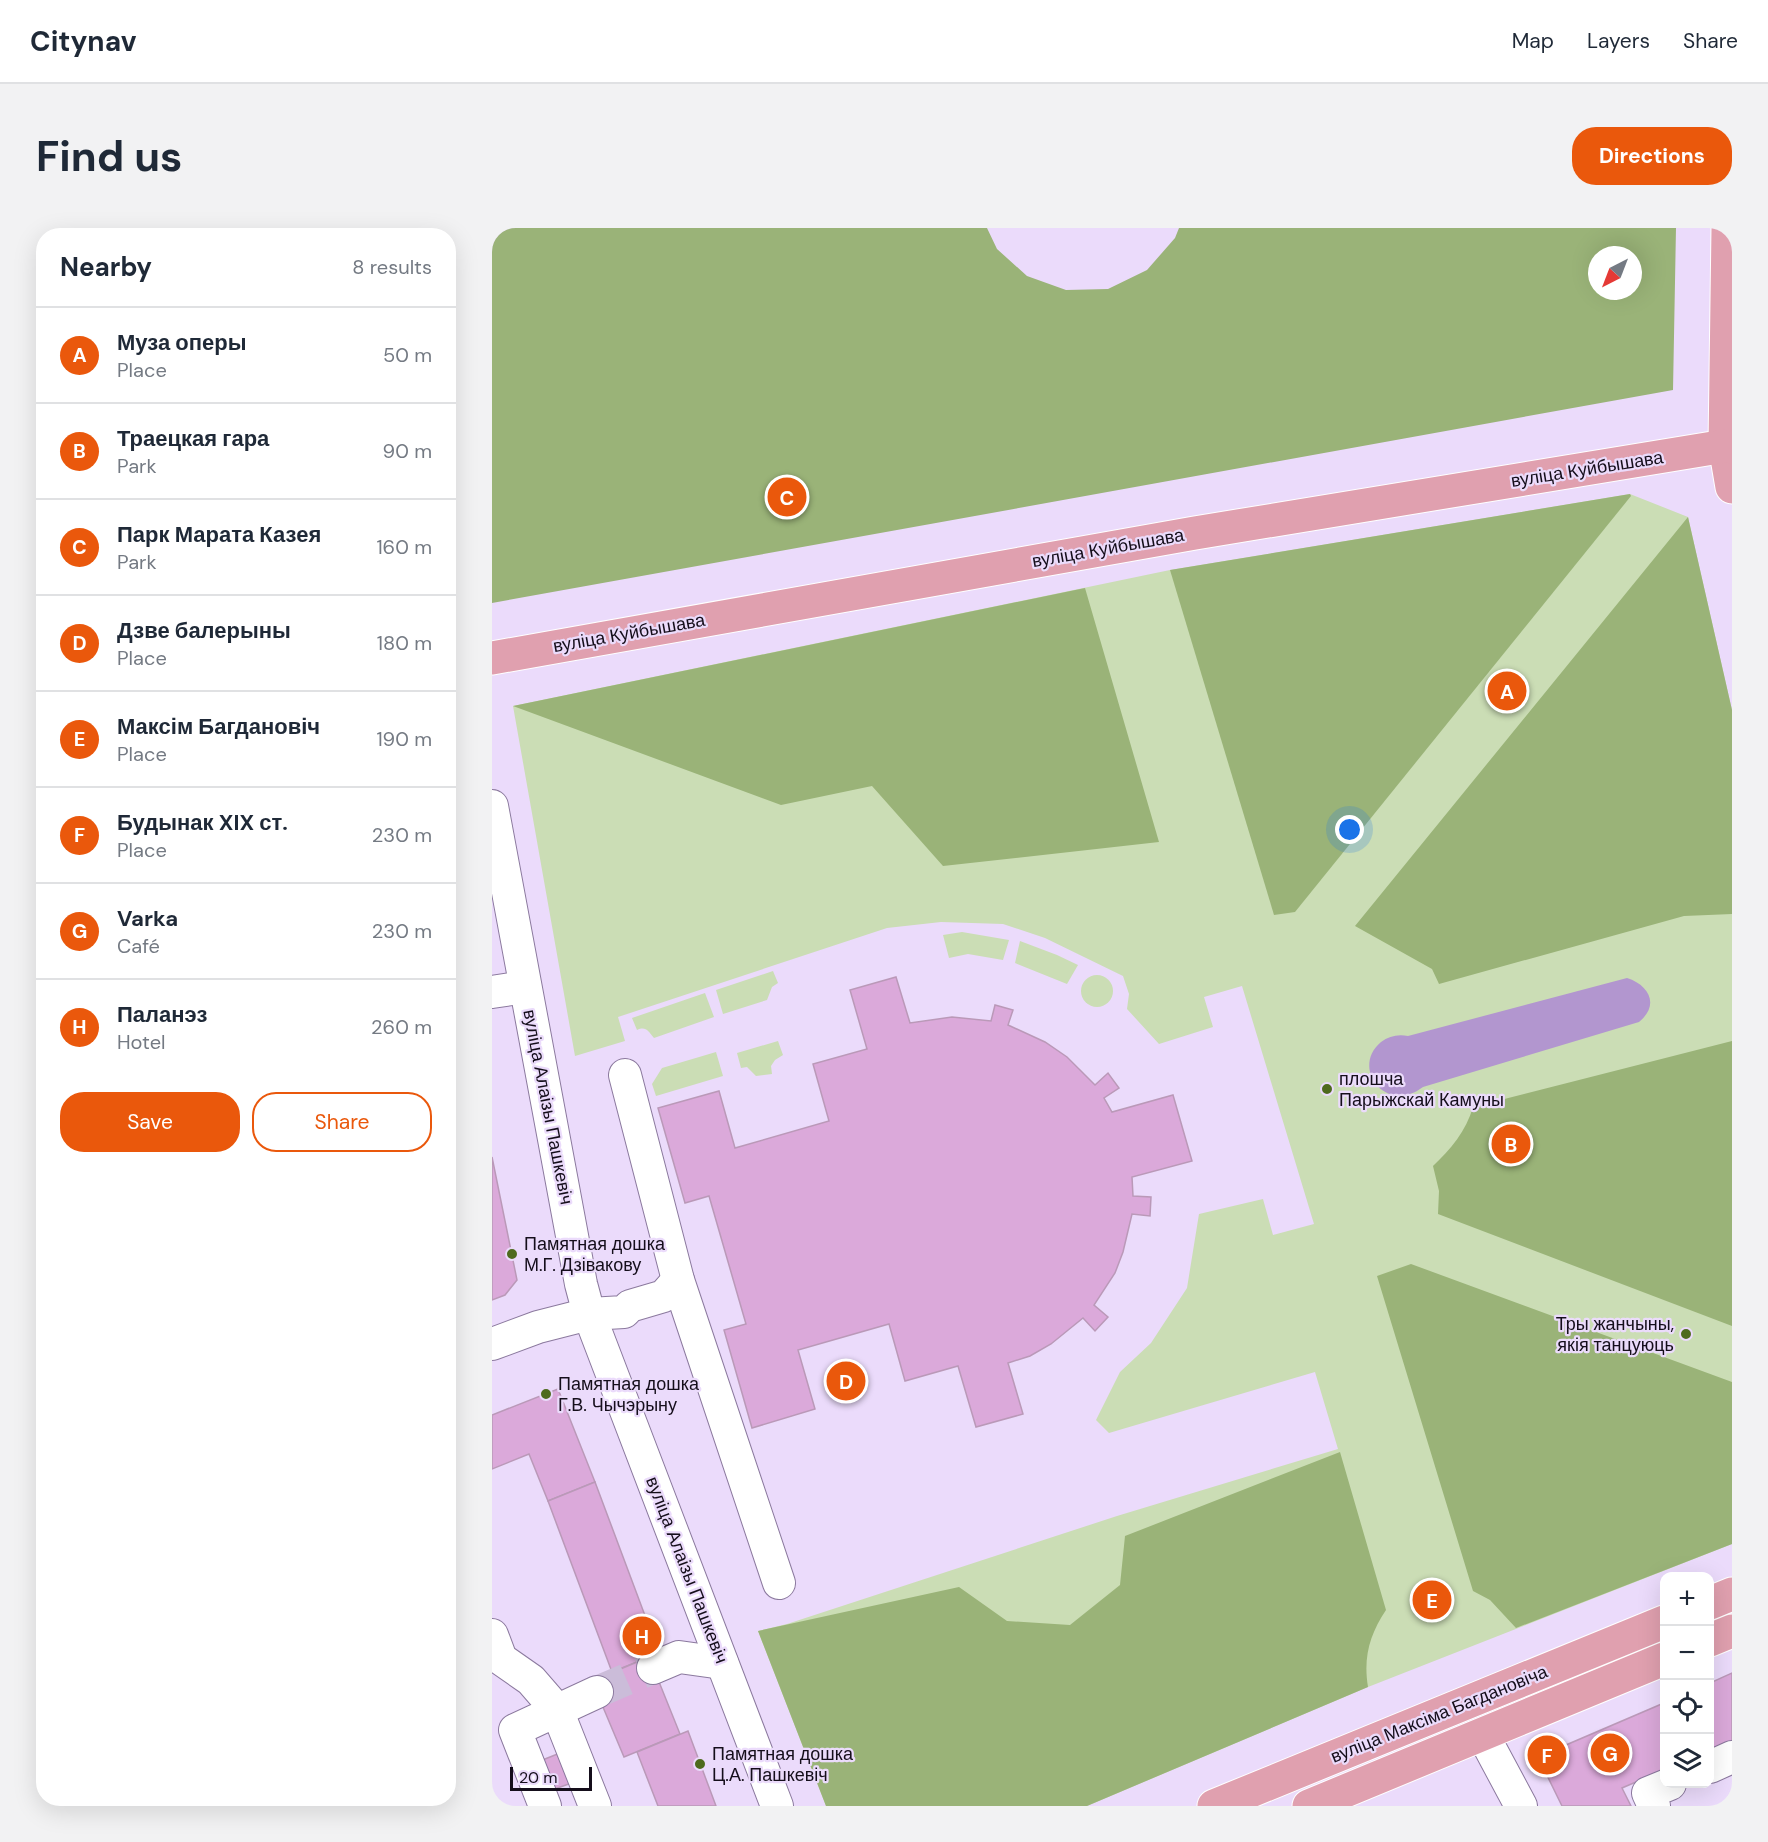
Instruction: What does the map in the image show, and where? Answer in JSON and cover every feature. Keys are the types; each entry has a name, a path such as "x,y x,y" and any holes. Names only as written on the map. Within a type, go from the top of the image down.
{"main road":[{"path":"1728,228 1728,377 1732,487"},
{"path":"1669,455 1689,438 1706,417 1728,377"},
{"name":"вуліца Куйбышава","path":"492,658 1183,535 1730,444"},
{"path":"1669,455 1682,457 1709,469 1732,496"},
{"path":"1714,1602 1732,1594"},
{"name":"вуліца Максіма Багдановіча","path":"1214,1806 1660,1624"},
{"path":"1714,1638 1732,1631"},
{"name":"вуліца Максіма Багдановіча","path":"1309,1806 1660,1661"}],"street":[{"name":"вуліца Алаізы Пашкевіч","path":"492,806 579,1273 589,1314 777,1806"},
{"path":"492,992 525,987"},
{"path":"624,1075 678,1280 779,1583"},
{"path":"492,1344 538,1327 589,1314 624,1312 630,1306 664,1296 678,1280"},
{"path":"495,1652 531,1680 557,1710 595,1806"},
{"path":"653,1668 679,1657 722,1663"},
{"path":"545,1806 515,1730 597,1692"},
{"path":"1483,1735 1521,1806"},
{"path":"1714,1765 1732,1757"},
{"path":"1654,1806 1648,1792 1660,1788"}],"green space":[{"path":"492,228 987,228 997,249 1027,276 1066,290 1108,289 1147,270 1175,238 1179,228 1676,228 1673,390 492,603"},
{"path":"1630,494 1688,517 1732,710 1732,1544 1368,1687 1087,1806 826,1806 758,1631 787,1624 1117,1516 1338,1449 1315,1372 1109,1433 1096,1420 1120,1372 1151,1343 1187,1288 1199,1214 1263,1199 1273,1235 1314,1224 1242,986 1204,997 1213,1027 1159,1044 1127,1009 1129,994 1123,976 1045,938 1003,924 941,922 887,928 618,1017 625,1041 575,1056 513,706 1170,570"},
{"path":"1630,494 1631,496 1295,912 1274,915 1170,570"},
{"path":"1688,517 1732,710 1732,914 1684,916 1439,984 1432,969 1355,926"},
{"path":"1085,588 1159,842 943,866 872,786 781,805 513,706"},
{"path":"962,932 1009,940 1003,960 968,954 949,958 943,935"},
{"path":"1020,941 1078,965 1067,984 1015,963"},
{"path":"773,971 778,983 772,987 767,1000 723,1014 716,990"},
{"path":"1097,975 1109,979 1113,991 1109,1003 1097,1007 1085,1003 1081,991 1085,979"},
{"path":"705,993 714,1017 654,1038 645,1029 637,1030 632,1018"},
{"path":"778,1041 783,1055 771,1066 772,1074 756,1076 747,1067 741,1068 737,1053"},
{"path":"1732,1041 1732,1326 1438,1214 1439,1191 1433,1166 1457,1139 1473,1107"},
{"path":"716,1052 723,1076 656,1096 652,1084 662,1068"},
{"path":"1411,1264 1732,1382 1732,1544 1516,1628 1490,1600 1473,1591 1377,1276"},
{"path":"1340,1452 1386,1610 1369,1646 1366,1666 1368,1687 1087,1806 826,1806 758,1631 959,1587 1007,1621 1070,1625 1120,1585 1125,1536"}],"shaded area":[{"path":"1627,978 1641,985 1649,996 1649,1009 1639,1022 1423,1087 1409,1094 1396,1095 1385,1092 1376,1085 1371,1075 1369,1064 1372,1053 1381,1042 1390,1037 1408,1036"}],"building":[{"path":"896,977 910,1023 952,1017 991,1021 995,1005 1013,1010 1008,1025 1045,1042 1067,1057 1095,1085 1108,1073 1119,1088 1104,1098 1112,1112 1173,1095 1192,1161 1132,1177 1133,1196 1151,1197 1150,1216 1132,1214 1123,1252 1115,1273 1094,1305 1108,1317 1095,1331 1083,1318 1051,1344 1030,1356 1008,1363 1023,1414 976,1427 958,1366 905,1381 889,1324 798,1350 815,1409 752,1428 724,1330 746,1324 709,1196 685,1203 658,1108 719,1091 735,1148 829,1121 813,1064 867,1049 850,990"},
{"path":"492,1157 517,1280 505,1295 492,1300"},
{"path":"558,1389 595,1482 548,1501 529,1454 492,1469 492,1415"},
{"path":"595,1482 659,1653 612,1672 548,1501"},
{"path":"649,1657 680,1734 624,1757 592,1681"},
{"path":"1732,1673 1732,1744 1714,1751 1714,1734 1714,1681"},
{"path":"1660,1705 1660,1772 1622,1788 1631,1806 1562,1806 1538,1757"},
{"path":"688,1731 716,1806 658,1806 637,1752"},
{"path":"565,1751 577,1781 552,1790 540,1761"}],"tunnel":[{"path":"597,1692 653,1668"}],"place":[{"name":"Парк Марата Казея","path":"787,497"},
{"name":"Муза оперы","path":"1507,691"},
{"name":"плошча Парыжскай Камуны","path":"1327,1089"},
{"name":"Траецкая гара","path":"1511,1144"},
{"name":"Памятная дошка М.Г. Дзівакову","path":"512,1254"},
{"name":"Тры жанчыны, якія танцуюць","path":"1686,1334"},
{"name":"Дзве балерыны","path":"846,1381"},
{"name":"Памятная дошка Г.В. Чычэрыну","path":"546,1394"},
{"name":"Максім Багдановіч","path":"1432,1600"},
{"name":"Паланэз","path":"642,1636"},
{"name":"Varka","path":"1610,1753"},
{"name":"Будынак XIX ст.","path":"1547,1755"},
{"name":"Памятная дошка Ц.А. Пашкевіч","path":"700,1764"}]}
